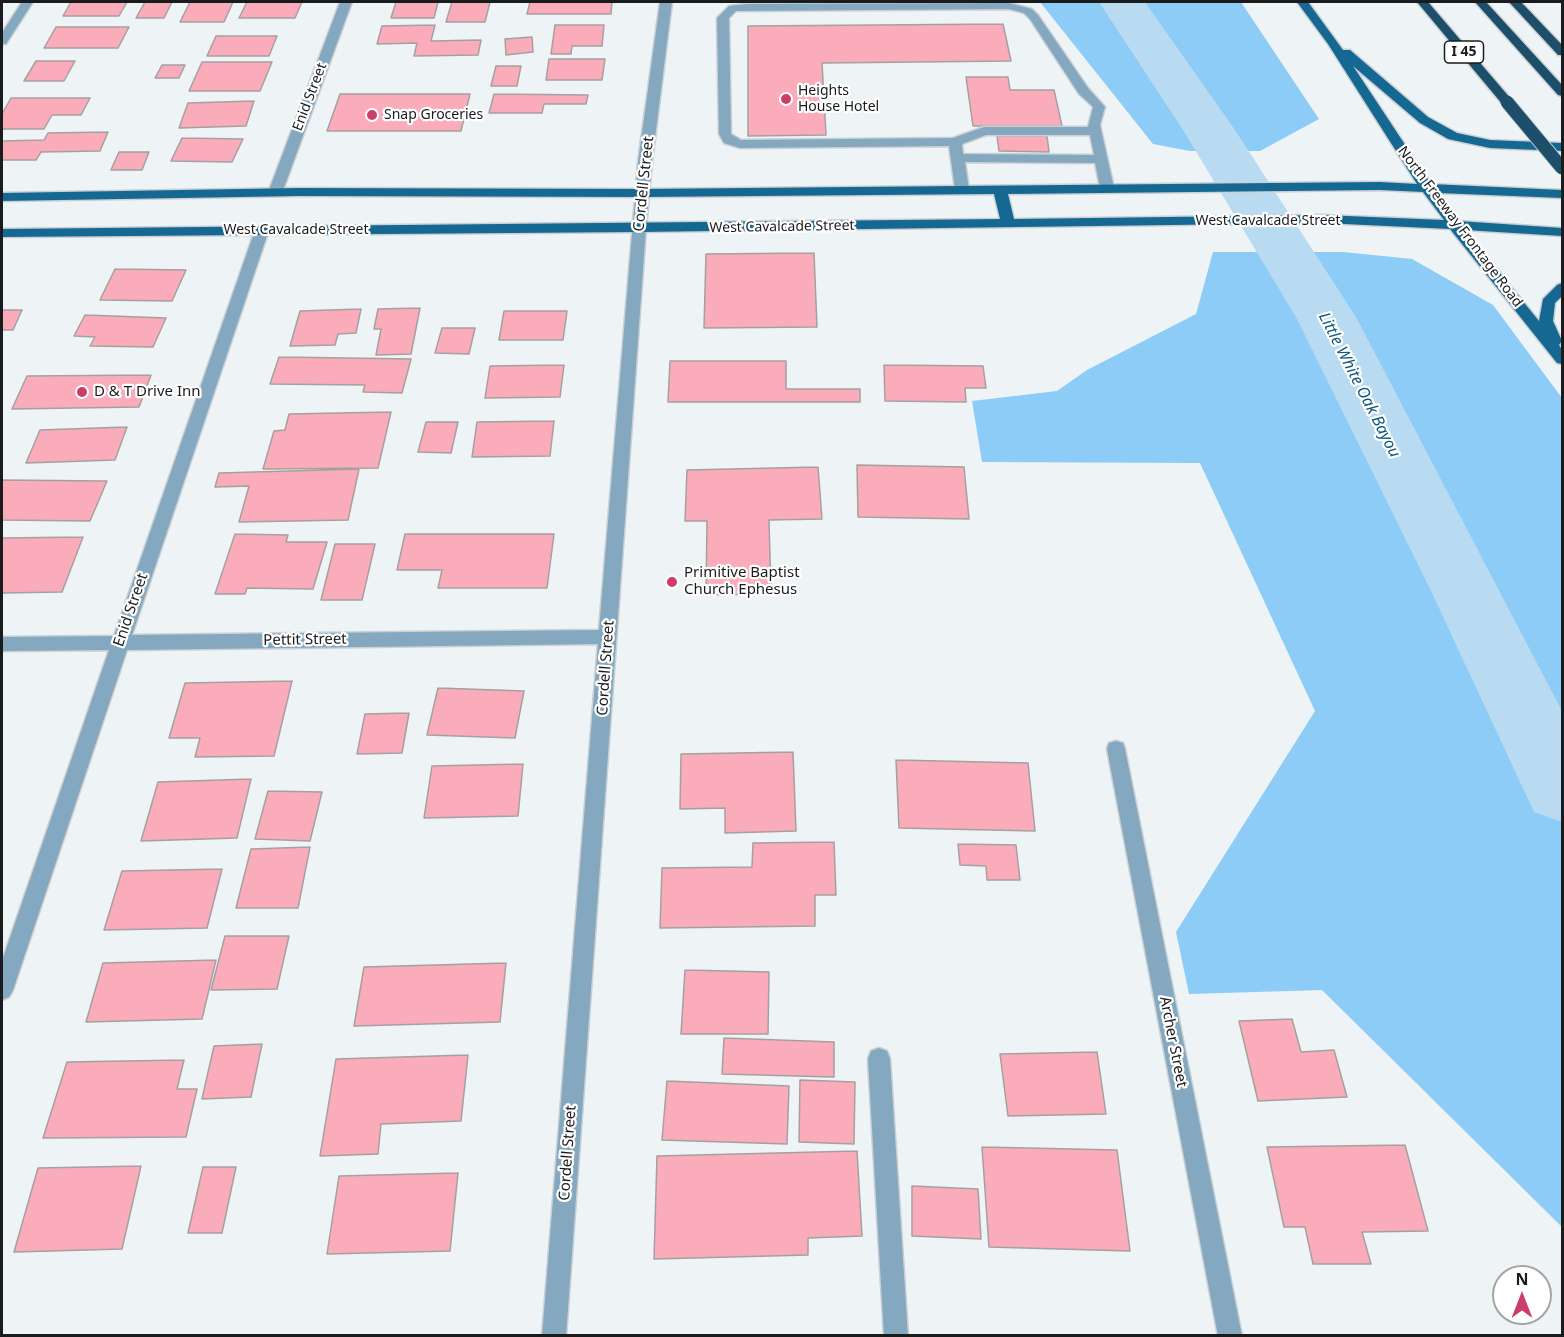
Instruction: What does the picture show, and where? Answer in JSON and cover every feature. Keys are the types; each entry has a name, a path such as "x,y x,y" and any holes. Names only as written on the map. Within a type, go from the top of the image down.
{"highway":[{"name":"I 45","path":"1422,2 1563,168"},
{"path":"1480,2 1563,92"},
{"path":"1515,2 1563,52"}],"main road":[{"name":"North Freeway Frontage Road","path":"1302,2 1333,43 1402,153 1454,225 1563,358"},
{"path":"1333,43 1437,129 1471,141 1563,147"},
{"path":"2,196 642,193 1310,186 1426,186 1563,194"},
{"path":"1000,189 1008,224"},
{"name":"West Cavalcade Street","path":"2,233 1323,219 1563,232"},
{"path":"1563,288 1548,302 1546,321 1563,358"}],"street":[{"path":"2,41 27,2"},
{"name":"Enid Street","path":"275,193 346,2"},
{"name":"Cordell Street","path":"554,1335 639,228 666,2"},
{"path":"1095,131 984,131 955,142 740,144 729,140 725,134 723,18 733,8 747,7 1018,7 1034,17 1083,91 1095,100 1099,107 1094,125 1107,188"},
{"path":"955,142 962,189"},
{"path":"958,158 1101,159"},
{"name":"Enid Street","path":"2,990 262,230"},
{"name":"Pettit Street","path":"2,644 608,637"},
{"name":"Archer Street","path":"1116,749 1230,1335"},
{"path":"879,1059 896,1335"}],"shaded area":[{"path":"1040,2 1241,2 1319,119 1260,151 1190,151 1153,144"},
{"path":"1213,252 1343,252 1412,259 1493,305 1562,398 1562,1227 1322,990 1189,994 1176,932 1315,711 1200,463 982,462 972,401 1057,391 1087,370 1196,314"}],"building":[{"path":"71,2 127,2 119,16 63,16"},
{"path":"145,2 172,2 164,18 136,18"},
{"path":"190,2 233,2 224,22 180,22"},
{"path":"247,2 302,2 295,18 239,18"},
{"path":"396,2 438,2 434,18 391,18"},
{"path":"452,2 490,2 485,22 446,22"},
{"path":"530,2 612,2 611,14 527,14"},
{"name":"Heights House Hotel","path":"1003,24 1011,61 822,63 826,135 748,136 748,26"},
{"path":"435,25 431,41 481,40 478,55 414,56 417,43 377,44 382,26"},
{"path":"555,25 604,25 602,46 572,46 571,54 551,54"},
{"path":"56,27 129,27 118,48 44,48"},
{"path":"216,36 277,36 269,56 207,56"},
{"path":"532,37 533,52 506,55 505,39"},
{"path":"549,59 605,59 602,80 546,80"},
{"path":"36,61 75,61 64,81 24,81"},
{"path":"202,62 272,62 260,91 189,91"},
{"path":"162,65 185,65 179,78 155,78"},
{"path":"496,66 521,66 517,86 491,86"},
{"path":"966,77 1008,77 1010,90 1054,90 1062,126 973,126"},
{"path":"340,94 470,94 461,131 327,131"},
{"path":"494,94 588,95 586,104 544,104 542,113 489,113"},
{"path":"11,98 90,98 81,115 52,115 44,129 2,129 2,114"},
{"path":"254,101 246,126 179,128 188,103"},
{"path":"108,132 100,151 41,152 36,160 2,160 2,141 44,140 48,133"},
{"path":"997,136 1047,136 1049,152 999,151"},
{"path":"182,138 243,139 232,162 171,161"},
{"path":"119,152 149,152 142,170 111,170"},
{"path":"814,253 817,327 704,328 706,254"},
{"path":"115,269 186,270 172,301 100,300"},
{"path":"420,308 411,354 376,355 381,329 374,329 378,309"},
{"path":"361,309 356,333 338,334 335,345 290,346 300,311"},
{"path":"2,310 22,310 13,330 2,330"},
{"path":"504,311 567,311 563,340 499,340"},
{"path":"85,315 166,318 153,347 90,346 95,337 74,336"},
{"path":"442,328 475,328 469,354 435,353"},
{"path":"279,357 411,359 402,393 363,392 365,385 270,384"},
{"path":"670,361 786,361 786,389 860,389 860,402 668,402"},
{"path":"564,365 560,397 485,398 490,366"},
{"path":"884,365 983,366 986,388 965,388 966,402 885,401"},
{"name":"D & T Drive Inn","path":"151,375 139,407 12,409 27,376"},
{"path":"391,412 378,468 263,469 274,431 285,430 289,414"},
{"path":"554,421 550,456 472,457 477,422"},
{"path":"426,422 458,422 451,453 418,452"},
{"path":"127,427 115,460 26,463 40,430"},
{"path":"857,465 964,467 969,519 858,517"},
{"path":"818,467 822,519 769,520 771,594 706,595 707,521 685,521 687,470"},
{"path":"359,469 348,520 239,522 249,486 215,487 219,473"},
{"path":"2,480 107,481 90,521 2,520"},
{"path":"235,534 288,535 286,542 327,542 313,589 247,588 245,594 215,594"},
{"path":"405,534 554,534 547,588 438,588 442,570 397,570"},
{"path":"83,537 62,592 2,593 2,538"},
{"path":"335,544 375,544 362,600 321,600"},
{"path":"292,681 274,756 195,757 200,738 169,738 185,683"},
{"path":"438,688 524,691 515,738 427,735"},
{"path":"409,713 402,753 357,754 365,714"},
{"path":"793,752 796,831 725,833 725,808 680,809 681,754"},
{"path":"896,760 1028,763 1035,831 899,828"},
{"path":"523,764 518,816 424,818 432,766"},
{"path":"251,779 237,838 141,841 158,782"},
{"path":"268,791 322,792 310,841 255,839"},
{"path":"834,842 836,895 815,895 815,926 660,928 662,868 752,867 753,843"},
{"path":"958,844 1016,845 1020,880 987,880 986,866 960,865"},
{"path":"310,847 298,908 236,908 251,849"},
{"path":"222,869 207,928 104,930 122,871"},
{"path":"225,936 289,936 277,989 211,990"},
{"path":"216,960 202,1019 86,1022 103,963"},
{"path":"506,963 500,1022 354,1026 364,967"},
{"path":"685,970 769,972 768,1034 681,1034"},
{"path":"1292,1019 1301,1052 1334,1050 1347,1097 1258,1101 1239,1021"},
{"path":"724,1038 834,1042 834,1077 722,1074"},
{"path":"262,1044 251,1097 202,1099 214,1046"},
{"path":"1097,1052 1106,1114 1008,1116 1000,1054"},
{"path":"468,1055 461,1121 381,1124 378,1154 320,1156 336,1059"},
{"path":"184,1060 177,1089 197,1089 186,1137 43,1138 67,1062"},
{"path":"800,1080 855,1082 854,1144 799,1142"},
{"path":"667,1081 789,1086 787,1144 662,1140"},
{"path":"1405,1145 1428,1231 1362,1232 1371,1264 1313,1264 1305,1227 1284,1227 1267,1147"},
{"path":"982,1147 1117,1150 1130,1251 989,1247"},
{"path":"857,1151 862,1236 808,1238 808,1255 654,1259 657,1156"},
{"path":"141,1166 122,1249 14,1252 38,1168"},
{"path":"203,1167 236,1167 222,1233 188,1233"},
{"path":"458,1173 450,1251 327,1254 339,1176"},
{"path":"912,1186 978,1189 981,1239 912,1236"}],"waterway":[{"name":"Little White Oak Bayou","path":"1122,2 1209,130 1326,317 1466,591 1562,788"}],"place":[{"name":"Heights House Hotel","path":"786,99"},
{"name":"Snap Groceries","path":"372,115"},
{"name":"D & T Drive Inn","path":"82,392"},
{"name":"Primitive Baptist Church Ephesus","path":"672,582"}]}
